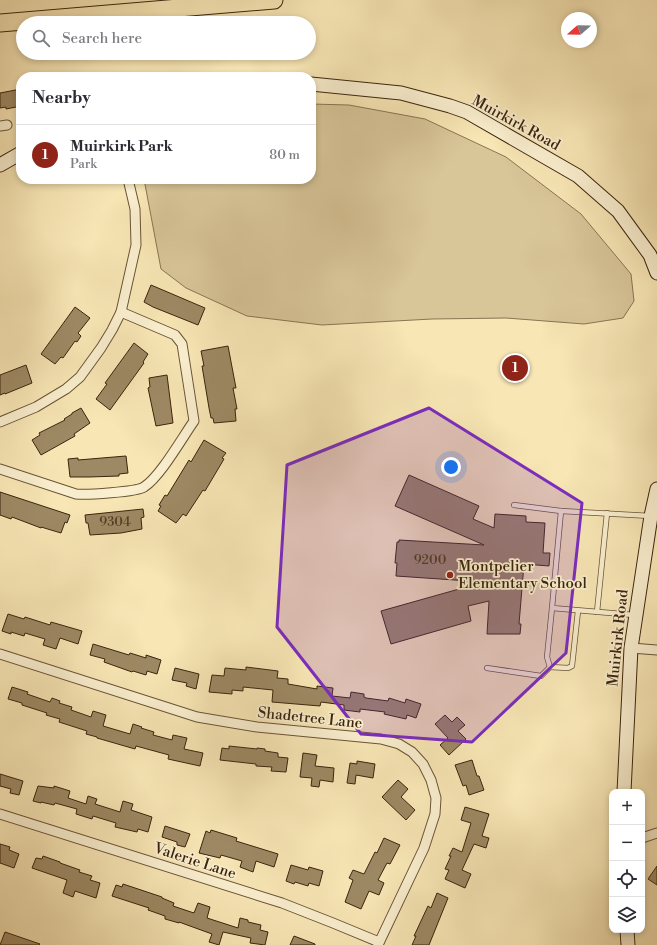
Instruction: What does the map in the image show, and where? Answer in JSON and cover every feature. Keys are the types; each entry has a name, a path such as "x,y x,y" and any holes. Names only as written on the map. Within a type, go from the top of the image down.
{"highway":[{"path":"83,16 274,0"},
{"path":"0,23 16,22"}],"main road":[{"name":"Muirkirk Road","path":"316,84 401,93 467,112 578,176 618,211 650,255 657,273"},
{"path":"0,165 16,156"},
{"name":"Muirkirk Road","path":"624,789 631,648 651,516 657,489"},
{"path":"627,933 628,945"}],"street":[{"path":"0,422 36,407 66,389 80,377 101,348 121,312 136,245 135,209 129,184"},
{"path":"0,469 76,494 86,495 142,489 153,480 194,421 182,344 175,335 121,312"},
{"path":"631,648 657,650"},
{"name":"Shadetree Lane","path":"0,654 197,717 256,727 381,739 399,744 412,752 424,764 431,780 436,798 435,814 421,855 378,944"},
{"name":"Valerie Lane","path":"0,814 282,904 333,923 378,944"},
{"path":"645,837 657,833"}],"lane":[{"path":"514,505 561,511 651,516"},
{"path":"550,667 547,657 561,511"},
{"path":"597,612 608,514"},
{"path":"552,608 636,615"},
{"path":"487,668 541,676 550,667 568,668 572,666 578,611"}],"highlighted area":[{"path":"429,408 582,503 566,653 472,742 361,734 277,627 287,465"}],"shaded area":[{"path":"316,104 349,105 425,119 506,157 581,214 631,274 634,301 623,318 584,324 506,318 432,319 322,325 247,316 186,288 161,269 145,184 316,184"}],"building":[{"path":"16,90 16,107 6,109 6,107 0,108 0,93"},
{"path":"151,285 205,308 198,325 144,302"},
{"path":"75,307 90,318 78,333 81,336 77,342 75,341 63,358 61,357 55,364 41,354"},
{"path":"134,343 148,354 143,362 144,363 110,410 96,399 107,384 105,383"},
{"path":"228,346 236,388 233,388 237,409 235,409 236,421 214,423 213,418 211,418 209,408 201,351"},
{"path":"26,365 32,383 0,395 0,375"},
{"path":"167,375 173,423 156,426 148,388 150,387 149,378"},
{"path":"81,408 90,423 74,434 75,436 41,455 32,440 40,435 39,433 65,420 64,419"},
{"path":"204,440 226,453 222,458 224,459 205,491 203,490 186,516 183,514 176,523 158,511 161,506 159,505 165,495 167,496 189,460 191,462"},
{"path":"126,456 128,473 119,474 119,476 70,477 68,459 78,458 78,460"},
{"path":"409,475 479,506 473,519 494,528 495,514 526,516 526,522 545,523 543,553 550,553 549,566 524,564 519,624 521,624 520,634 487,634 489,601 468,606 471,621 391,644 381,611 484,582 396,576 397,563 395,563 397,542 399,542 399,540 484,545 395,506"},
{"path":"0,492 70,515 67,523 65,522 61,533 41,528 12,517 11,519 0,515"},
{"path":"143,509 144,517 141,518 142,529 121,533 90,535 85,515"},
{"path":"8,614 24,619 25,617 50,625 51,622 82,631 78,644 60,638 56,649 43,645 45,639 25,633 24,636 2,631"},
{"path":"93,644 129,655 130,653 146,658 146,655 161,660 157,674 147,671 146,675 132,672 104,662 105,659 90,655"},
{"path":"246,667 278,671 277,678 288,679 288,684 317,689 317,686 333,688 332,696 350,698 351,692 364,694 364,697 366,698 388,701 389,698 405,703 406,699 421,704 416,718 407,715 406,719 384,714 385,712 360,709 360,712 344,710 344,705 321,702 320,706 272,702 273,690 243,687 243,691 232,690 232,694 209,692 212,675 224,676 225,668 246,670"},
{"path":"175,668 199,674 196,689 186,686 187,683 172,680"},
{"path":"12,687 28,692 27,694 50,702 52,698 60,701 59,703 72,707 71,710 91,717 93,711 106,715 103,726 130,734 133,724 154,732 153,735 172,740 173,735 187,738 184,749 203,753 200,766 168,759 169,755 136,746 135,749 86,734 87,731 59,722 60,719 46,715 47,713 8,699"},
{"path":"445,715 452,722 457,717 465,725 458,731 466,739 449,755 440,745 448,738 435,724"},
{"path":"229,746 265,749 265,751 278,753 278,757 288,758 286,772 271,771 272,767 256,766 256,764 220,760 222,748 229,749"},
{"path":"303,753 317,755 315,766 334,768 333,782 320,780 319,787 311,786 312,778 300,777"},
{"path":"472,760 477,776 479,776 484,790 469,795 466,785 463,786 455,765"},
{"path":"357,761 375,764 373,778 356,775 355,784 347,783 350,763 357,764"},
{"path":"0,774 23,781 19,795 10,793 11,789 0,786"},
{"path":"398,780 408,789 401,797 415,810 406,820 382,797"},
{"path":"38,786 54,788 54,786 70,791 68,798 86,804 88,796 97,799 95,804 120,812 123,801 133,804 131,810 152,817 148,832 138,829 137,832 115,827 116,823 93,816 92,819 76,814 77,809 55,803 54,805 33,801"},
{"path":"465,807 489,814 482,836 489,838 486,848 474,844 462,870 471,874 465,888 445,879 449,870 445,869 453,848 462,852 471,823 461,820"},
{"path":"165,826 190,834 185,847 177,845 177,842 162,837"},
{"path":"211,830 237,838 236,841 278,854 274,867 256,861 253,872 240,867 242,861 221,855 220,858 199,853 206,831 210,833"},
{"path":"384,838 400,845 390,864 387,863 378,880 384,883 379,895 369,891 361,909 345,902 353,880 349,878 353,870 364,874"},
{"path":"0,844 10,847 9,850 19,854 14,868 0,863"},
{"path":"43,856 80,870 79,872 92,876 90,880 100,883 96,898 75,891 73,897 63,893 67,880 32,868 36,858 42,859"},
{"path":"291,865 308,870 309,867 323,871 319,886 309,883 308,886 295,882 294,884 286,881"},
{"path":"657,866 657,885 648,879"},
{"path":"123,884 162,897 174,903 173,906 194,913 198,903 210,907 207,918 238,928 240,918 248,920 248,922 261,925 260,930 268,932 265,945 250,943 251,938 223,932 219,945 209,942 212,934 179,922 165,919 165,916 148,910 149,908 112,896 116,885 122,887"},
{"path":"437,893 448,898 429,945 412,945 416,936 414,936 428,906 431,908"},
{"path":"5,932 40,944 0,945"},
{"path":"294,936 315,944 315,945 290,945"}],"place":[{"name":"Muirkirk Park","path":"515,368"},
{"name":"Montpelier Elementary School","path":"450,575"}]}
